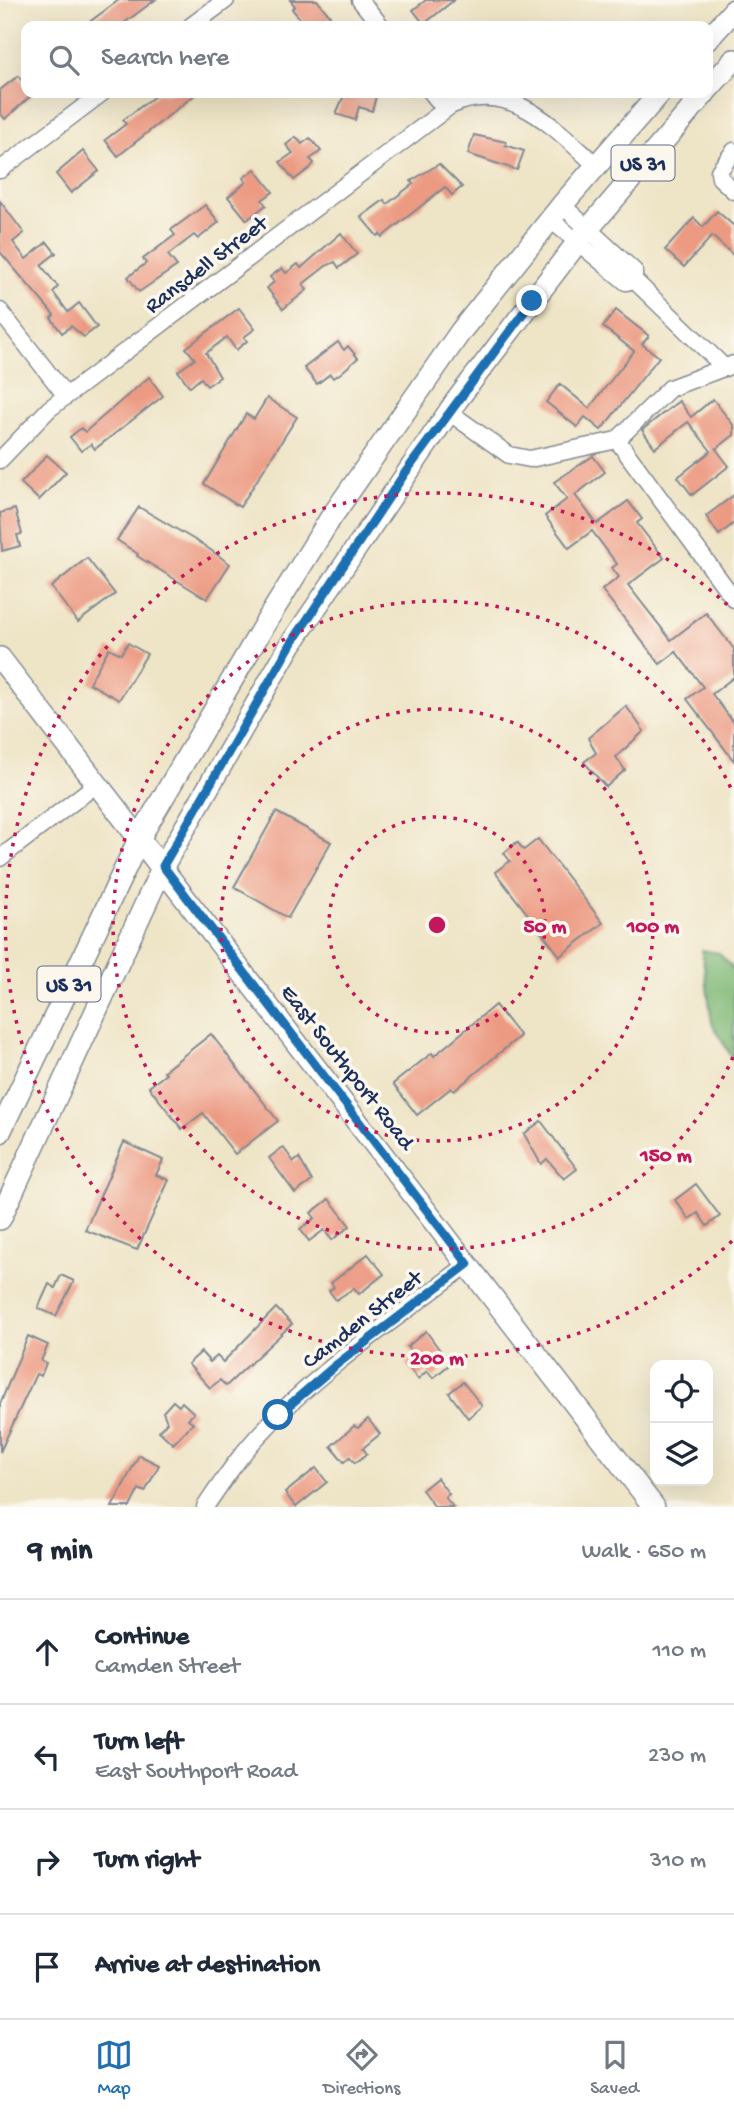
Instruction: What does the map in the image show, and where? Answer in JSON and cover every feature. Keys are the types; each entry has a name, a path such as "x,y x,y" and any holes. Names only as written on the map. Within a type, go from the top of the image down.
{"main road":[{"path":"713,33 734,10"},
{"name":"US 31","path":"713,83 734,60"},
{"name":"US 31","path":"0,1132 140,837 266,622 331,519 461,331 596,165 656,98"},
{"name":"US 31","path":"0,1219 163,866 291,644 449,412 583,235 700,98"},
{"name":"East Southport Road","path":"0,658 163,866 654,1507"}],"street":[{"path":"198,21 226,0"},
{"path":"360,0 377,21"},
{"path":"0,170 95,98"},
{"path":"436,98 445,109"},
{"name":"Ransdell Street","path":"0,460 26,430 66,396 445,109 475,98 508,100 542,117 596,165"},
{"path":"734,151 719,171 720,178 734,191"},
{"path":"449,412 509,455 530,459 617,440 670,388 729,366 634,281 634,271 557,213"},
{"path":"0,311 66,396"},
{"path":"617,440 734,599"},
{"path":"0,858 98,783"},
{"name":"Camden Street","path":"205,1507 245,1450 278,1415 336,1365 468,1264"}],"green space":[{"path":"702,950 719,953 734,970 734,1061 712,1023"}],"building":[{"path":"119,0 155,0 127,21 91,21"},
{"path":"290,0 317,0 334,21 302,21 292,9 295,6"},
{"path":"426,0 454,0 428,21 422,21 413,10"},
{"path":"18,76 21,80 21,98 29,98 5,119 0,113 0,90"},
{"path":"152,98 191,98 118,156 105,140 126,124 123,120"},
{"path":"343,98 376,98 372,111 359,107 355,120 336,114"},
{"path":"474,135 506,142 505,145 524,151 517,170 468,154"},
{"path":"296,137 302,144 310,138 321,151 310,159 314,163 310,168 294,180 280,162 293,153 286,145"},
{"path":"83,151 99,171 71,193 56,174"},
{"path":"439,164 462,187 452,195 445,187 382,237 380,234 377,236 361,217 384,200 387,204 413,184 411,181"},
{"path":"255,169 273,192 262,200 266,205 247,220 228,197 246,182 243,178"},
{"path":"0,201 24,233 13,242 26,259 47,242 56,253 41,265 58,287 53,292 68,312 79,303 97,327 84,337 71,326 62,333 51,318 54,315 0,252"},
{"path":"205,205 219,222 198,239 194,235 168,255 177,266 139,292 128,277 146,263 143,259 175,235 171,230"},
{"path":"717,211 734,226 734,256 712,236 684,267 665,250 694,218 703,227"},
{"path":"341,233 357,254 339,268 335,262 326,266 303,284 307,290 283,309 267,288 274,282 270,277 282,268 286,273 298,264 301,268"},
{"path":"239,308 255,329 244,337 247,341 236,350 227,337 206,353 220,377 207,386 201,378 190,387 178,371 195,359 186,348"},
{"path":"616,310 649,336 642,344 659,357 601,430 585,417 577,427 546,402 560,384 589,408 634,351 603,327"},
{"path":"338,342 344,350 348,346 358,358 341,373 333,378 330,374 317,384 304,368"},
{"path":"149,377 163,396 95,449 91,444 81,451 70,437 81,428 85,432"},
{"path":"267,398 297,417 240,507 204,484 246,414 254,419"},
{"path":"713,399 734,426 734,435 716,449 729,466 692,495 678,477 711,451 688,422 655,448 642,430 679,401 691,417"},
{"path":"47,455 66,472 39,500 21,483"},
{"path":"593,456 605,472 575,495 597,524 628,501 642,519 637,523 664,558 628,585 671,640 706,613 734,649 734,677 712,694 734,723 734,761 687,699 703,687 676,652 660,664 602,590 619,577 612,568 617,564 592,531 569,548 545,516 567,499 554,482"},
{"path":"734,495 734,523 719,535 706,516"},
{"path":"139,507 230,564 207,599 137,556 138,554 117,540"},
{"path":"15,509 22,534 17,535 20,546 2,551 0,513"},
{"path":"87,558 115,594 78,622 51,587"},
{"path":"128,643 147,654 119,700 89,683 109,648 121,654"},
{"path":"626,706 644,731 616,757 625,770 606,787 584,762 596,753 588,738"},
{"path":"276,812 331,842 288,918 234,887"},
{"path":"538,839 603,923 560,956 495,872 510,861 504,853 517,842 524,850"},
{"path":"495,1005 520,1036 454,1091 451,1088 417,1115 393,1084 432,1053 434,1056"},
{"path":"211,1034 278,1121 235,1154 203,1113 182,1129 149,1087 166,1074 164,1071"},
{"path":"541,1121 577,1169 564,1179 547,1159 541,1164 524,1134"},
{"path":"124,1142 163,1160 156,1175 169,1180 137,1250 85,1230"},
{"path":"283,1147 294,1162 299,1158 312,1181 295,1193 269,1158"},
{"path":"696,1184 720,1216 707,1226 698,1213 689,1219 675,1200"},
{"path":"329,1199 350,1226 332,1240 324,1230 309,1241 300,1229 315,1218 311,1213"},
{"path":"368,1254 384,1274 359,1294 354,1288 336,1300 329,1291 334,1287 331,1283"},
{"path":"61,1275 74,1281 56,1316 38,1308 49,1284 55,1288"},
{"path":"276,1308 292,1324 226,1386 220,1380 210,1388 188,1364 201,1352 210,1362 217,1356 223,1362"},
{"path":"426,1331 450,1364 433,1378 427,1371 418,1379 406,1364 415,1356 407,1347"},
{"path":"28,1336 48,1345 41,1361 46,1363 41,1376 36,1374 0,1452 0,1404"},
{"path":"463,1382 482,1406 468,1418 449,1393"},
{"path":"173,1401 179,1406 182,1402 194,1413 188,1419 193,1423 173,1444 159,1431 167,1422 163,1412"},
{"path":"368,1419 380,1434 363,1448 367,1454 355,1463 350,1457 344,1462 331,1446 354,1426 358,1428"},
{"path":"139,1455 159,1465 145,1492 139,1489 130,1507 112,1507"},
{"path":"316,1468 327,1482 296,1507 285,1493"},
{"path":"437,1478 449,1494 445,1497 453,1507 435,1507 422,1490"}],"route":[{"path":"278,1415 336,1365 468,1264 163,866 291,644 405,473 532,301"}]}
